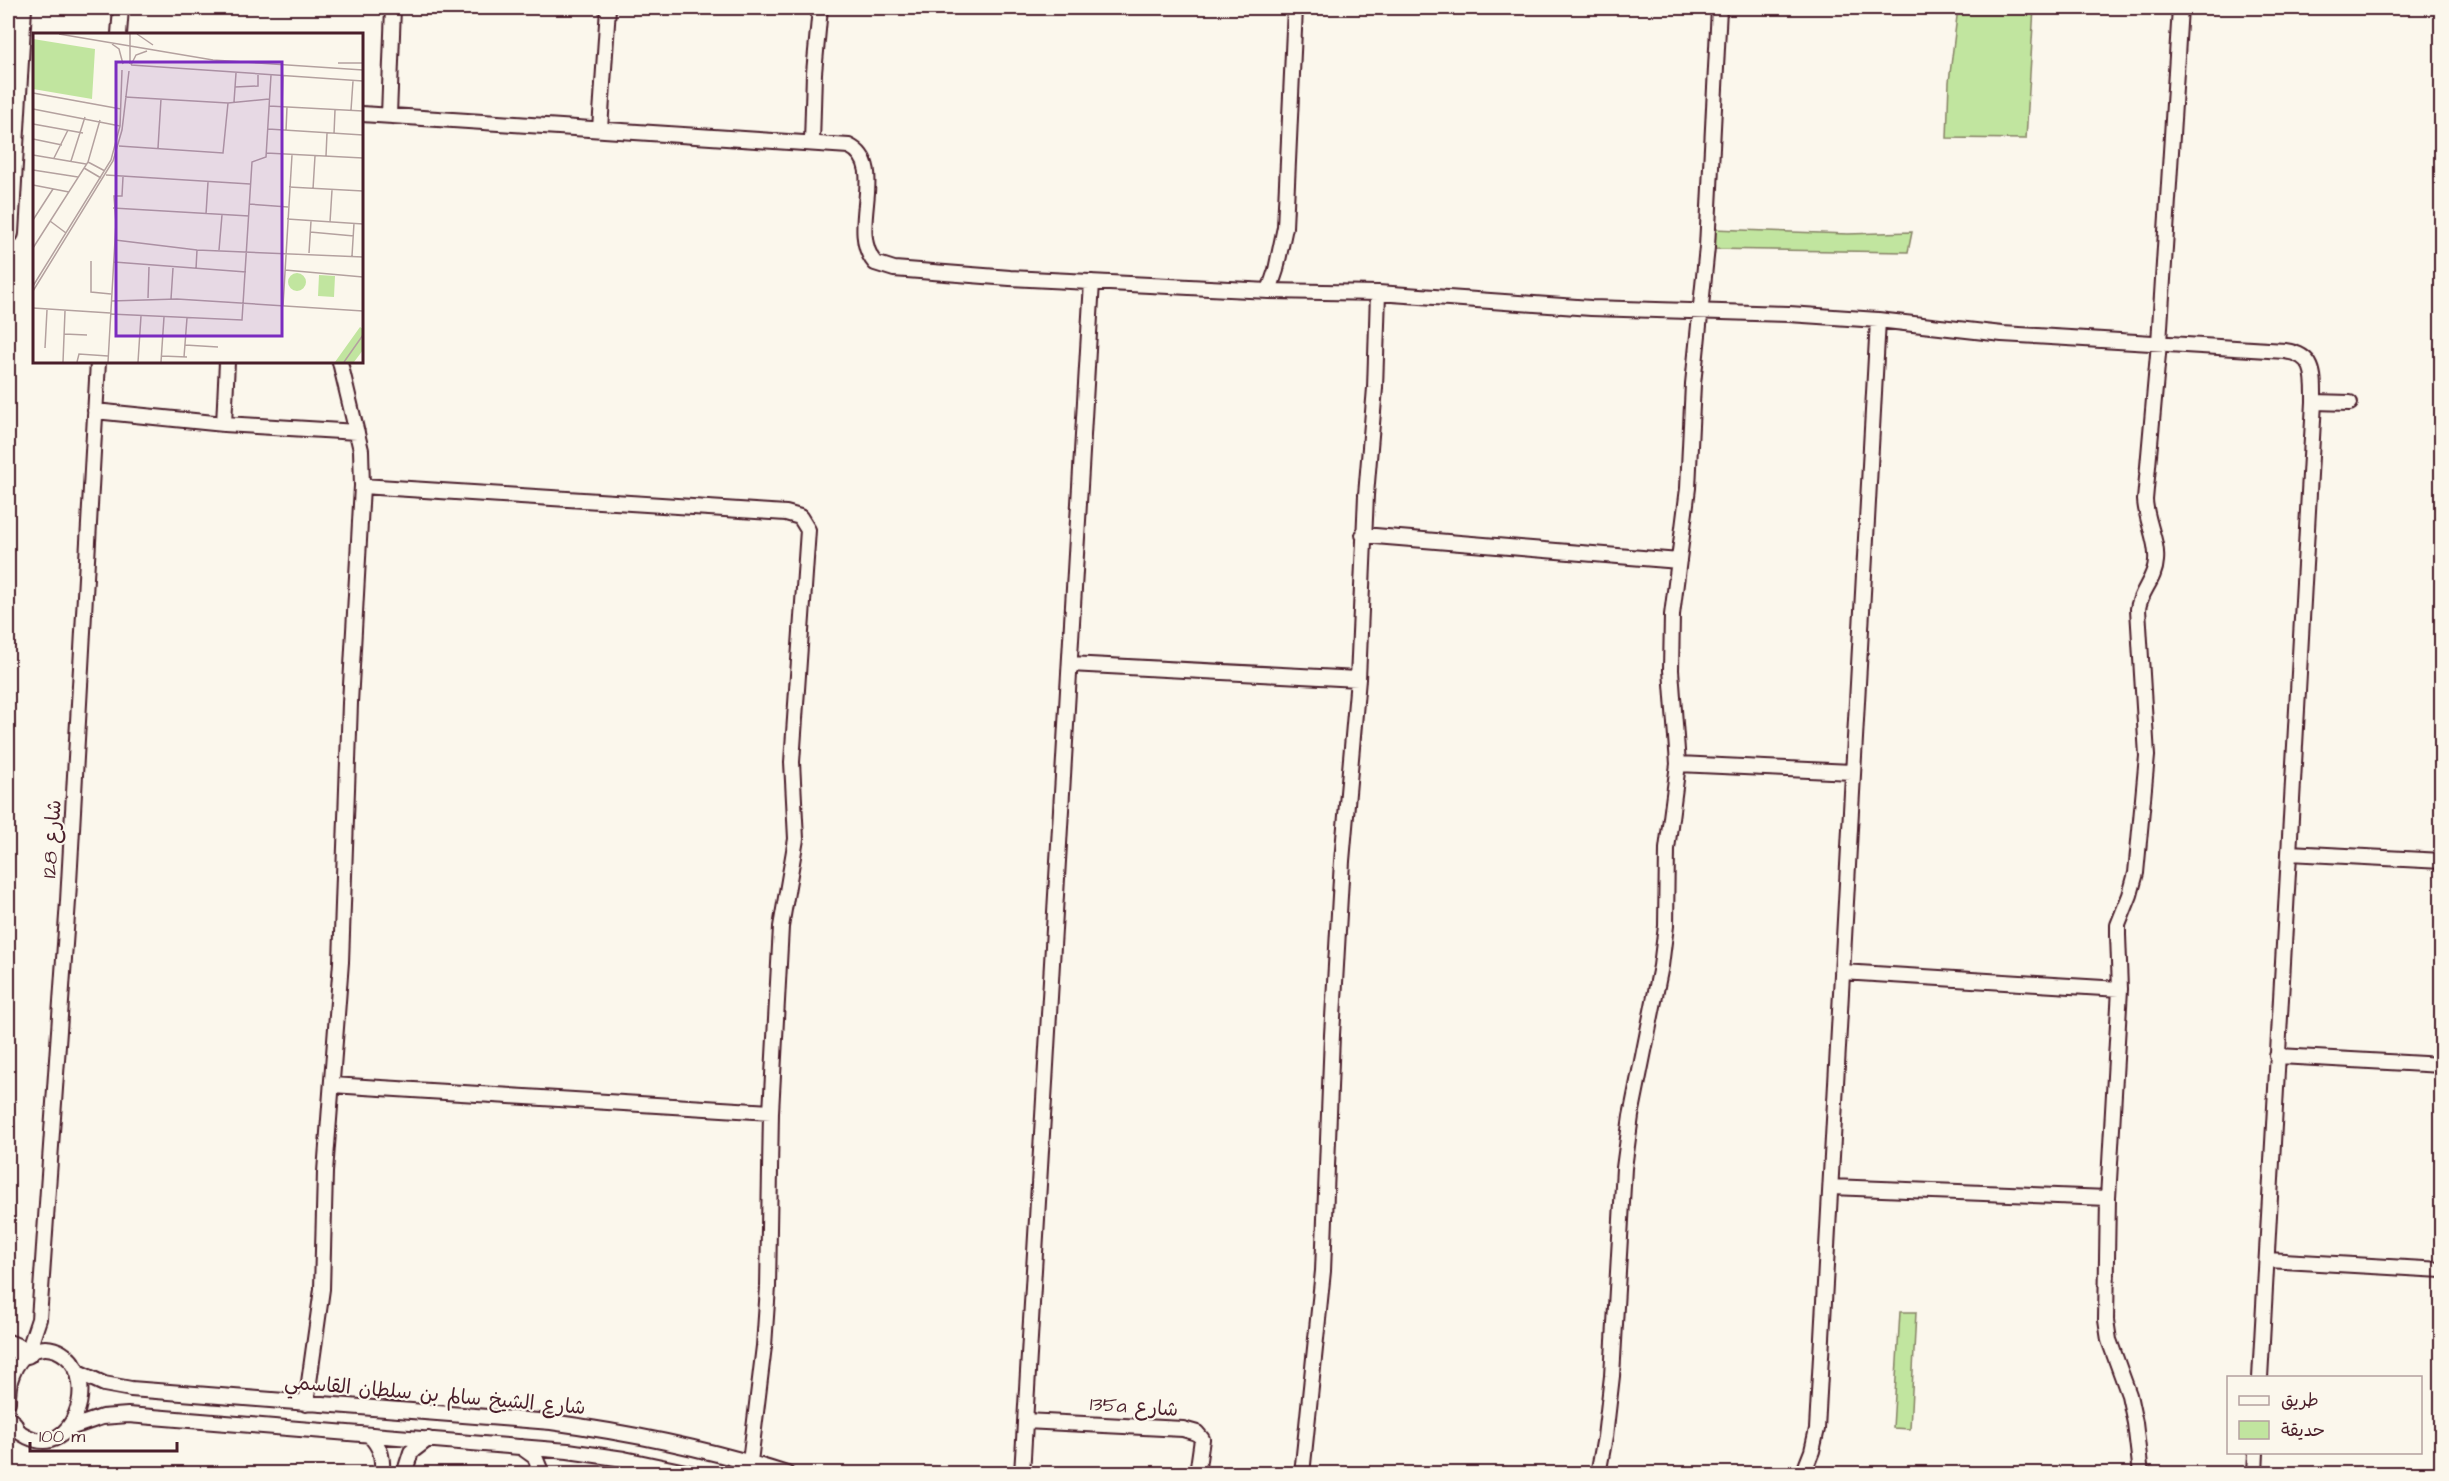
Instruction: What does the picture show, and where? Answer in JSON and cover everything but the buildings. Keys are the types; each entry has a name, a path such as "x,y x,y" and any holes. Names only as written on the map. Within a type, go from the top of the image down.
{"highway":[{"path":"8,233 21,8"},
{"path":"8,1345 20,1359"}],"street":[{"path":"119,33 121,8"},
{"path":"389,115 393,8"},
{"path":"600,129 608,8"},
{"path":"812,143 814,73 820,8"},
{"path":"1269,291 1285,227 1295,8"},
{"path":"1598,1473 1612,1376 1624,1168 1636,1085 1664,948 1668,839 1678,764 1671,643 1688,488 1693,384 1707,246 1719,8"},
{"path":"2141,1473 2129,1395 2109,1340 2106,1320 2108,1198 2120,989 2118,925 2136,873 2147,756 2138,609 2140,597 2151,579 2157,558 2147,519 2145,500 2159,343 2180,8"},
{"path":"363,114 849,146 863,156 867,173 864,245 868,255 884,267 1092,282 1269,291 1378,293 1591,308 1789,314 1878,320 2002,334 2295,352 2304,357 2314,375 2314,402 2260,1376"},
{"path":"1022,1473 1092,282"},
{"path":"1302,1473 1323,1271 1342,861 1358,678 1363,535 1375,388 1378,293"},
{"path":"1803,1473 1812,1451 1817,1429 1878,320"},
{"name":"شارع 128","path":"8,1402 10,1382 39,1319 73,818 98,363"},
{"path":"224,424 227,363"},
{"path":"306,1404 322,1289 325,1172 341,962 350,693 362,486 361,450 340,363"},
{"path":"2314,402 2350,403"},
{"path":"95,411 224,424 357,432"},
{"path":"362,486 786,513 793,514 805,523 808,537 792,762 796,839 781,927 771,1112 768,1287 764,1346 750,1462"},
{"path":"1363,535 1679,561"},
{"path":"1070,663 1358,678"},
{"path":"1678,764 1852,772"},
{"path":"2289,853 2442,861"},
{"path":"1842,972 2120,989"},
{"path":"2277,1056 2442,1065"},
{"path":"332,1085 771,1112"},
{"path":"1830,1186 2108,1198"},
{"path":"2267,1260 2442,1270"},
{"name":"شارع 128","path":"39,1319 53,1349"},
{"path":"20,1359 41,1348 53,1349 70,1359 78,1372 81,1387 79,1405 69,1428"},
{"name":"شارع الشيخ سالم بن سلطان القاسمي","path":"78,1372 104,1384 131,1389 581,1426 651,1437 787,1473"},
{"path":"9,1420 21,1434 39,1441 58,1438 69,1428 102,1417 128,1415 519,1446 624,1459 695,1473"},
{"name":"135a شارع","path":"1025,1421 1183,1428 1197,1433 1202,1439 1197,1473"},
{"path":"369,1435 380,1447 382,1473"},
{"path":"404,1473 406,1461 411,1452 428,1439"},
{"path":"519,1446 535,1457 542,1473"},
{"path":"542,1473 551,1459 567,1451"},
{"path":"2254,1473 2256,1454"}],"green space":[{"path":"1958,8 2034,8 2026,139 1947,138 1949,82"},
{"path":"1713,229 1848,234 1912,232 1908,252 1712,249"},
{"path":"1900,1312 1916,1312 1910,1429 1893,1428"}]}
